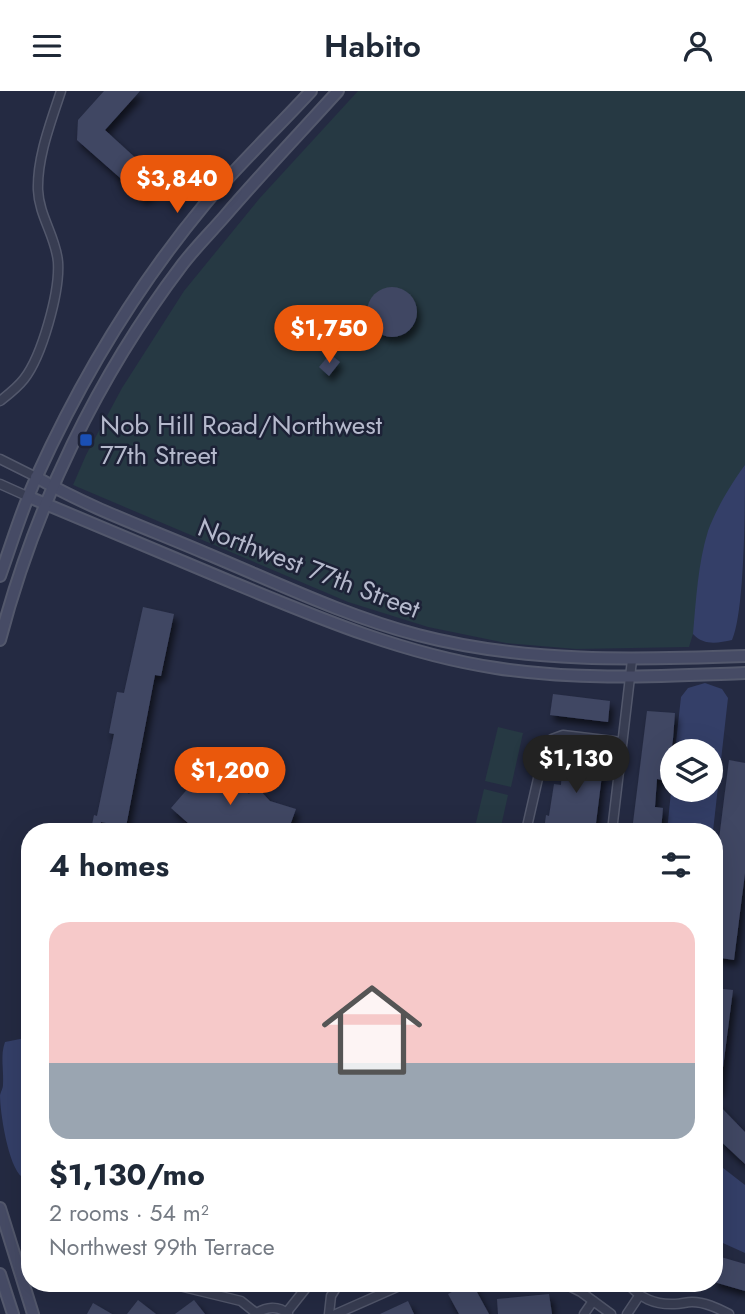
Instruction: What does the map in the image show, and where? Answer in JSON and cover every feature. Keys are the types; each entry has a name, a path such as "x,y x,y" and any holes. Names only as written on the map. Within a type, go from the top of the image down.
{"street":[{"path":"0,401 25,378 35,360 52,308 58,261 38,191 39,172 61,91"},
{"path":"0,576 36,477 89,375 128,308 207,202 311,91"},
{"path":"0,640 10,603 45,504 114,370 183,264 338,91"},
{"name":"Northwest 77th Street","path":"0,459 53,487 150,530 367,619 461,645 547,655 632,660 745,656"},
{"name":"Northwest 77th Street","path":"0,484 308,614 413,650 497,669 545,674 630,677 745,673"},
{"path":"613,823 632,660"},
{"path":"528,823 545,748 552,739 563,735 622,743"},
{"path":"0,1208 21,1275"},
{"path":"0,1274 12,1314"},
{"path":"26,1292 33,1314"},
{"path":"210,1292 241,1301 256,1313 276,1307 287,1313 303,1292"},
{"path":"329,1314 333,1292"},
{"path":"336,1314 386,1292"},
{"path":"578,1292 611,1314"},
{"path":"635,1292 654,1303 692,1302 711,1305 729,1314"},
{"path":"627,1314 639,1296"},
{"path":"584,1314 593,1301"}],"shaded area":[{"path":"358,91 745,91 745,465 689,647 576,649 506,643 428,627 348,602 73,485 122,388 184,291 259,199"},
{"path":"498,727 523,733 511,787 485,781"},
{"path":"484,789 508,795 502,823 476,823"}],"water":[{"path":"745,465 743,556 736,626 732,640 706,642 693,634 702,556 715,514"},
{"path":"705,683 722,689 728,698 723,742 723,739 676,739 681,697 688,688"},
{"path":"670,802 716,802 714,823 668,823"},
{"path":"21,1039 21,1176 9,1151 3,1126 0,1095 3,1086 2,1057 5,1042"},
{"path":"723,1168 745,1185 745,1253 723,1243"}],"building":[{"path":"104,91 140,91 105,130 162,182 144,199 77,140 78,120"},
{"path":"392,287 410,294 417,312 410,330 392,337 374,330 367,312 374,294"},
{"path":"330,354 340,362 329,376 319,367"},
{"path":"143,607 174,614 161,676 155,675 127,823 92,823 94,815 97,816 114,734 109,733 117,692 124,693"},
{"path":"553,694 610,701 608,722 550,715"},
{"path":"647,711 675,713 673,739 660,739 660,780 657,779 655,807 663,808 662,823 633,823"},
{"path":"563,753 604,759 596,823 545,823 546,815 549,816 554,784 561,785"},
{"path":"729,760 745,763 745,873 734,960 723,958 721,823"},
{"path":"209,764 249,794 256,786 270,801 296,809 291,823 188,823 171,808"},
{"path":"723,989 733,990 723,1068"},
{"path":"723,1109 745,1132 745,1164 723,1143"},
{"path":"723,1258 745,1264 745,1291 723,1285"},
{"path":"477,1292 489,1314 459,1314 448,1294"},
{"path":"549,1294 552,1314 498,1314 497,1299"},
{"path":"138,1300 156,1314 127,1314"},
{"path":"194,1300 205,1314 175,1314"},
{"path":"408,1301 414,1314 380,1314"},
{"path":"93,1303 112,1314 87,1314"}],"place":[{"name":"Nob Hill Road/Northwest 77th Street","path":"86,440"}]}
